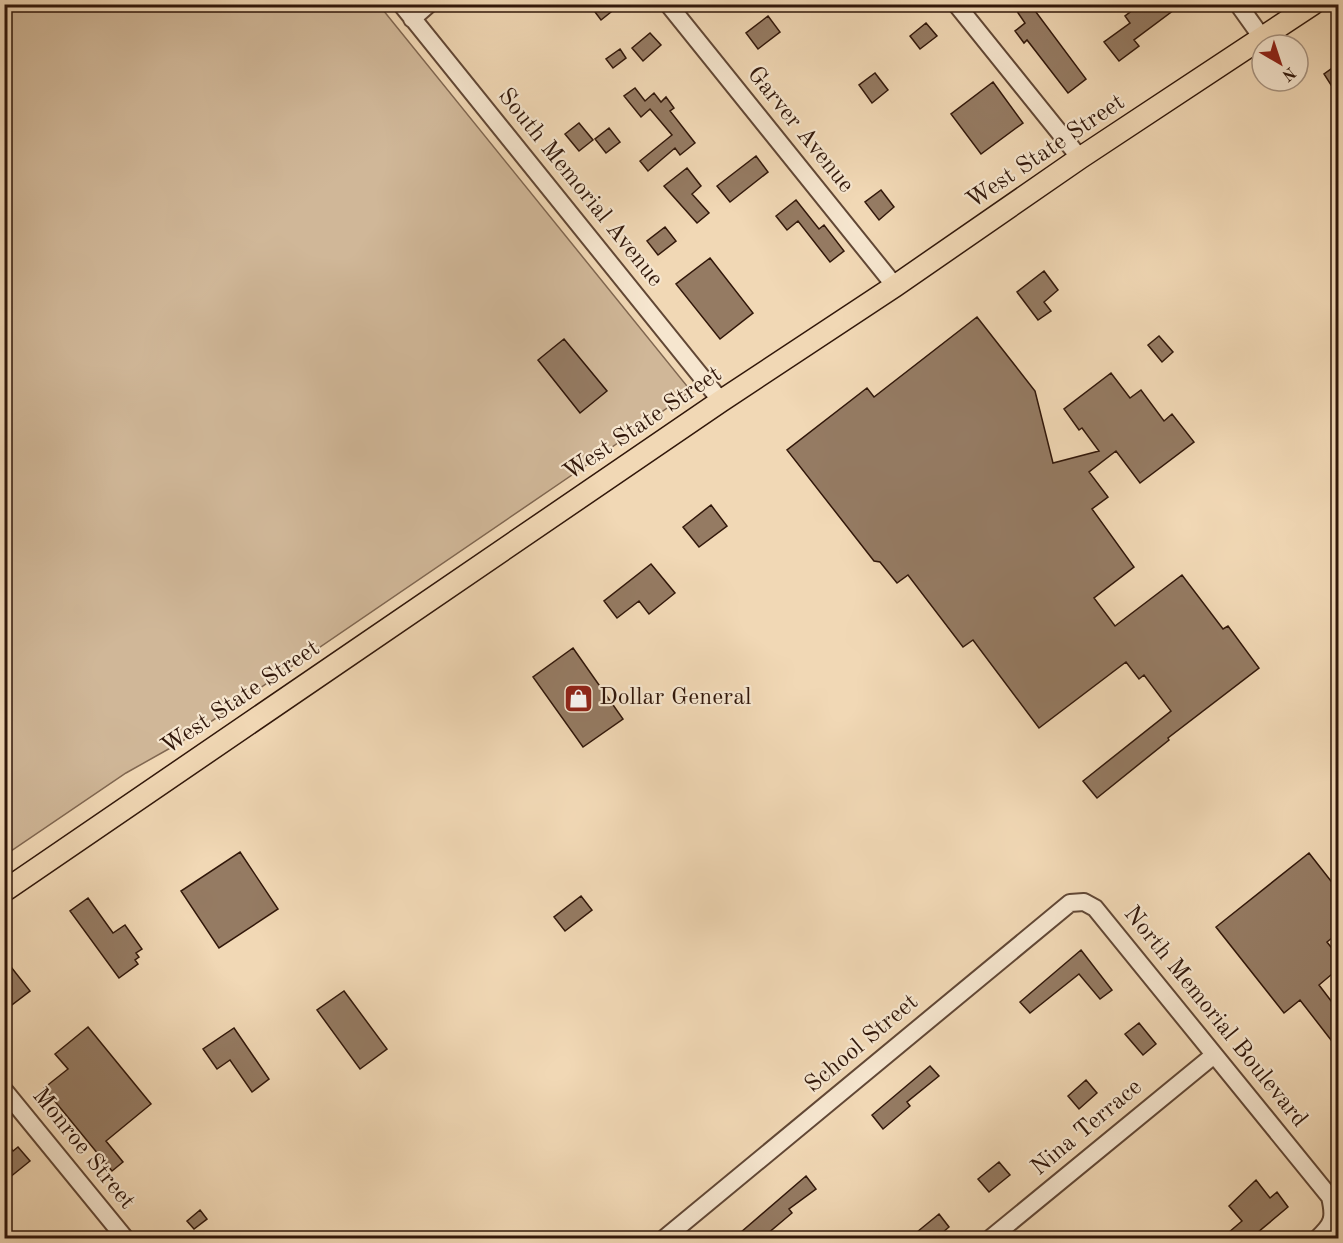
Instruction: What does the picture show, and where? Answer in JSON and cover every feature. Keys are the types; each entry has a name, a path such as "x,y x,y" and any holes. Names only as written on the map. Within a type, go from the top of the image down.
{"main road":[{"name":"West State Street","path":"1272,33 1314,4"},
{"name":"West State Street","path":"4,891 721,401 1250,48"}],"street":[{"name":"South Memorial Avenue","path":"401,4 721,401"},
{"path":"412,19 429,4"},
{"name":"Garver Avenue","path":"669,4 895,286"},
{"path":"956,4 1080,159"},
{"path":"1238,4 1259,33"},
{"name":"School Street","path":"665,1239 1070,903 1084,902 1095,908"},
{"name":"North Memorial Boulevard","path":"1095,908 1329,1197 1334,1217 1318,1239"},
{"name":"Nina Terrace","path":"991,1239 1214,1054"},
{"name":"Monroe Street","path":"4,1090 125,1239"}],"shaded area":[{"path":"5,5 379,5 691,391 181,742 126,773 5,855"}],"building":[{"path":"589,4 621,4 601,20"},
{"path":"1012,4 1030,4 1086,79 1068,93 1027,40 1024,43 1015,31 1025,23"},
{"path":"1141,4 1182,4 1134,40 1139,46 1119,61 1104,42 1130,23 1125,16"},
{"path":"768,16 780,32 758,49 746,33"},
{"path":"926,23 937,36 920,49 910,36"},
{"path":"650,33 661,45 643,61 632,48"},
{"path":"620,49 626,58 613,68 606,59"},
{"path":"1338,64 1338,96 1324,74"},
{"path":"875,73 888,90 872,103 859,85"},
{"path":"993,82 1023,123 981,154 951,114"},
{"path":"635,88 645,101 654,93 661,102 666,97 674,108 670,111 695,143 680,155 675,148 648,171 640,161 672,135 650,109 641,117 624,96"},
{"path":"579,123 593,140 579,151 565,134"},
{"path":"609,128 620,142 606,153 595,139"},
{"path":"756,156 768,172 730,202 717,186"},
{"path":"687,168 701,186 692,194 709,213 697,223 664,186"},
{"path":"881,190 894,207 879,220 865,202"},
{"path":"796,200 819,229 824,225 844,251 830,262 798,221 787,230 776,216"},
{"path":"665,227 676,241 658,255 647,241"},
{"path":"710,258 753,313 720,339 676,284"},
{"path":"1044,271 1058,290 1044,302 1051,311 1038,320 1017,292"},
{"path":"977,317 1035,391 1053,463 1099,451 1082,428 1079,430 1064,409 1111,373 1130,398 1141,390 1164,421 1172,414 1194,442 1140,483 1116,451 1089,472 1108,497 1092,509 1134,567 1094,598 1115,626 1182,575 1223,629 1228,626 1259,668 1168,738 1169,740 1097,798 1083,781 1171,711 1144,675 1139,679 1126,662 1039,728 973,640 963,647 908,575 897,583 880,562 874,561 787,450 867,388 874,397"},
{"path":"1159,336 1173,352 1162,362 1148,345"},
{"path":"564,339 607,391 580,413 538,360"},
{"path":"711,505 727,526 699,547 683,527"},
{"path":"651,564 675,593 649,614 639,601 617,618 604,601"},
{"name":"Dollar General","path":"573,648 623,719 583,747 533,677"},
{"path":"240,852 278,909 219,948 181,891"},
{"path":"1309,853 1338,890 1338,933 1327,942 1338,956 1338,969 1319,985 1338,1010 1338,1049 1300,1000 1284,1013 1216,927"},
{"path":"581,896 592,910 565,931 554,917"},
{"path":"88,898 113,933 125,925 142,949 136,953 139,957 135,960 138,964 119,978 70,911"},
{"path":"1081,950 1112,990 1100,999 1079,974 1030,1013 1020,1002"},
{"path":"4,958 30,991 4,1011"},
{"path":"344,991 387,1049 360,1069 317,1010"},
{"path":"1139,1023 1156,1044 1143,1055 1125,1034"},
{"path":"88,1027 151,1104 106,1141 123,1162 112,1171 44,1088 68,1069 55,1054"},
{"path":"234,1028 269,1079 252,1092 230,1060 217,1069 203,1049"},
{"path":"930,1066 939,1076 907,1102 910,1106 883,1129 872,1115"},
{"path":"1086,1080 1097,1093 1079,1109 1068,1096"},
{"path":"4,1140 13,1151 18,1147 30,1161 4,1182"},
{"path":"999,1162 1010,1175 989,1192 978,1179"},
{"path":"806,1176 816,1189 789,1209 792,1213 761,1239 733,1239"},
{"path":"1256,1180 1270,1198 1277,1192 1288,1207 1257,1233 1261,1239 1221,1239 1242,1221 1229,1206"},
{"path":"200,1210 207,1219 194,1229 187,1221"},
{"path":"939,1214 949,1227 935,1239 923,1239 917,1232"}],"place":[{"name":"Dollar General","path":"578,698"}]}
